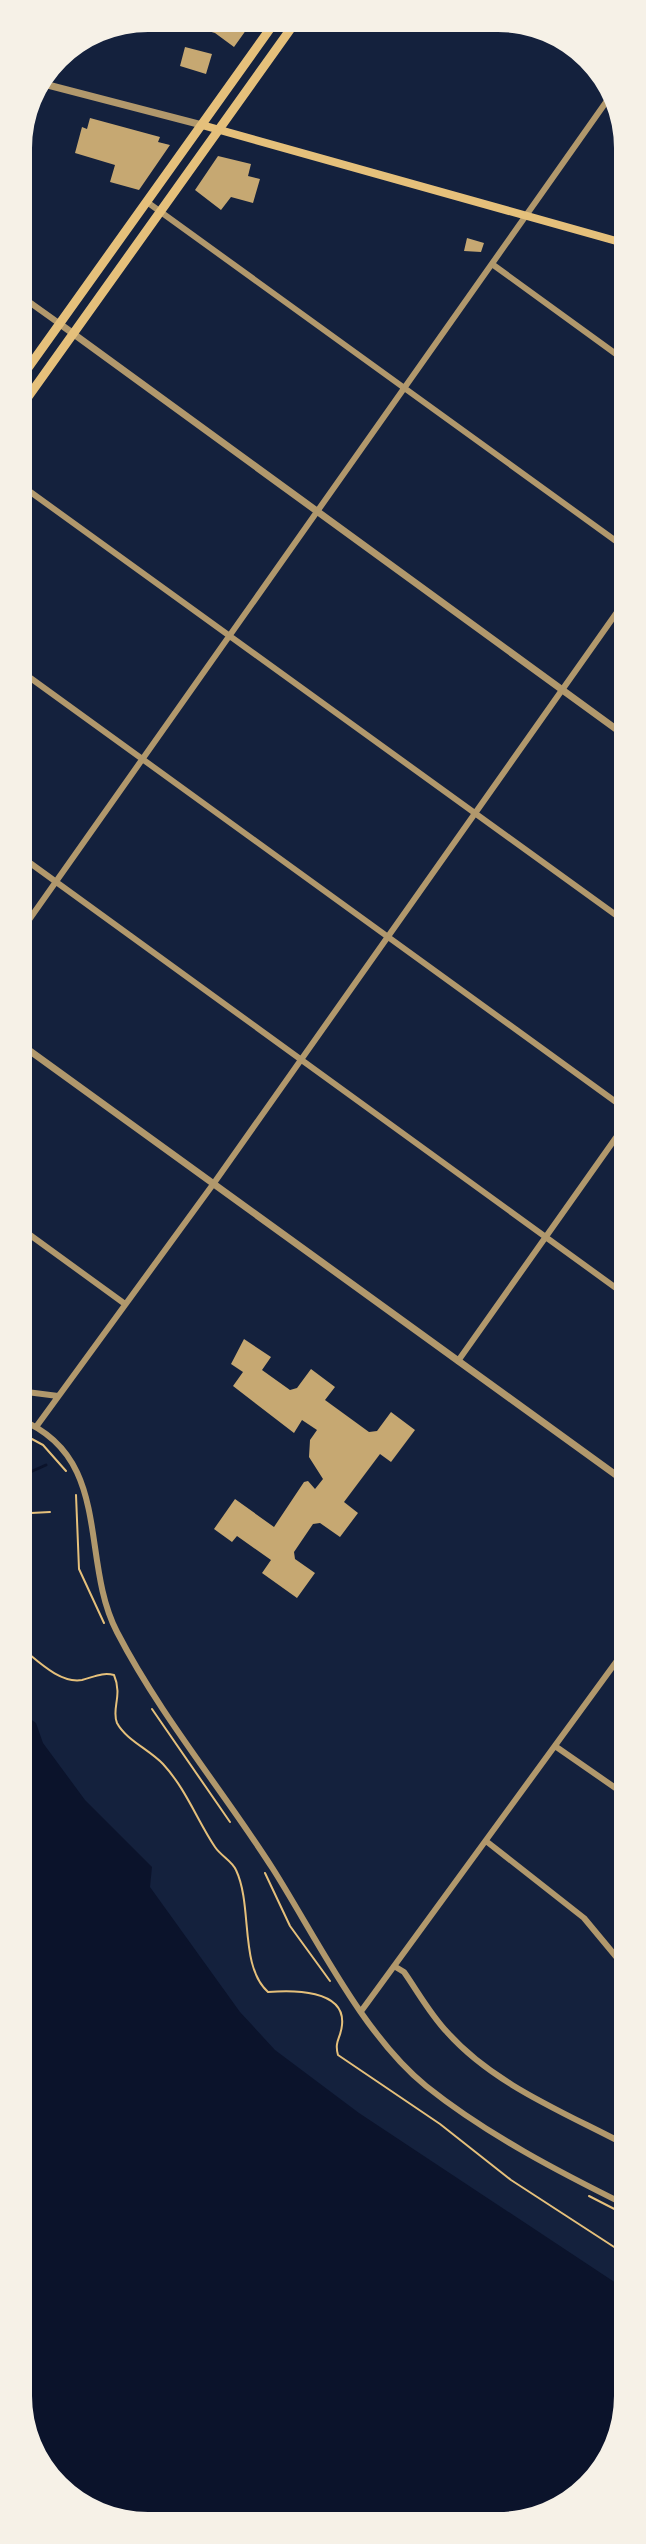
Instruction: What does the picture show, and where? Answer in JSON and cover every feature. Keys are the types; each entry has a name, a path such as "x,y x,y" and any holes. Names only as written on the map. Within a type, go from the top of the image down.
{"main road":[{"path":"32,363 268,32"},
{"path":"32,392 289,32"},
{"path":"202,125 614,241"}],"street":[{"path":"51,86 202,125"},
{"path":"32,915 605,104"},
{"path":"147,202 614,540"},
{"path":"492,264 614,353"},
{"path":"32,304 614,728"},
{"path":"32,493 614,914"},
{"path":"36,1427 214,1183 614,616"},
{"path":"32,679 614,1101"},
{"path":"32,865 614,1287"},
{"path":"32,1052 614,1474"},
{"path":"458,1361 614,1140"},
{"path":"32,1236 125,1304"},
{"path":"32,1393 58,1396"},
{"path":"32,1425 64,1452 84,1485 89,1500 103,1597 138,1671 183,1743 246,1828 362,2010 398,2058 425,2085 525,2150 614,2198"},
{"path":"362,2010 614,1665"},
{"path":"555,1746 614,1787"},
{"path":"486,1841 584,1918 614,1954"},
{"path":"394,1966 404,1972 446,2032 471,2056 497,2075 614,2138"}],"path":[{"path":"32,1439 43,1445 68,1475"},
{"path":"73,1485 78,1564 96,1605"},
{"path":"32,1513 50,1512"},
{"path":"32,1656 65,1680 103,1673 114,1675 120,1693 115,1713 121,1729 174,1776 221,1857 235,1866 248,1912 252,1966 259,1984 268,1992 305,1992 333,2003 341,2012 343,2023 334,2044 338,2055 440,2124 511,2180 614,2247"}],"water":[{"path":"32,1720 43,1743 85,1800 152,1867 150,1887 240,2012 275,2050 359,2113 614,2282 614,2403 610,2426 594,2460 580,2478 549,2500 528,2508 498,2512 148,2512 126,2510 104,2503 78,2488 66,2478 44,2447 36,2426 32,2396"}],"building":[{"path":"212,32 245,32 234,47"},
{"path":"185,47 212,54 206,74 180,66"},
{"path":"90,118 160,137 158,142 170,145 139,190 110,182 115,165 75,153 82,127 87,129"},
{"path":"218,156 251,164 248,176 260,179 253,203 231,197 221,210 195,190"},
{"path":"467,238 484,243 481,252 464,251"},
{"path":"244,1339 271,1357 262,1370 290,1390 297,1388 311,1369 335,1387 325,1400 369,1432 377,1431 391,1412 415,1430 391,1462 380,1454 344,1502 358,1513 340,1537 320,1523 313,1524 294,1552 295,1559 315,1573 297,1598 262,1573 271,1560 237,1536 232,1542 214,1529 235,1499 274,1527 304,1482 308,1481 315,1489 323,1479 309,1457 310,1440 317,1430 302,1420 294,1433 233,1386 243,1372 231,1364"}],"waterway":[{"path":"32,1471 46,1465"}]}
